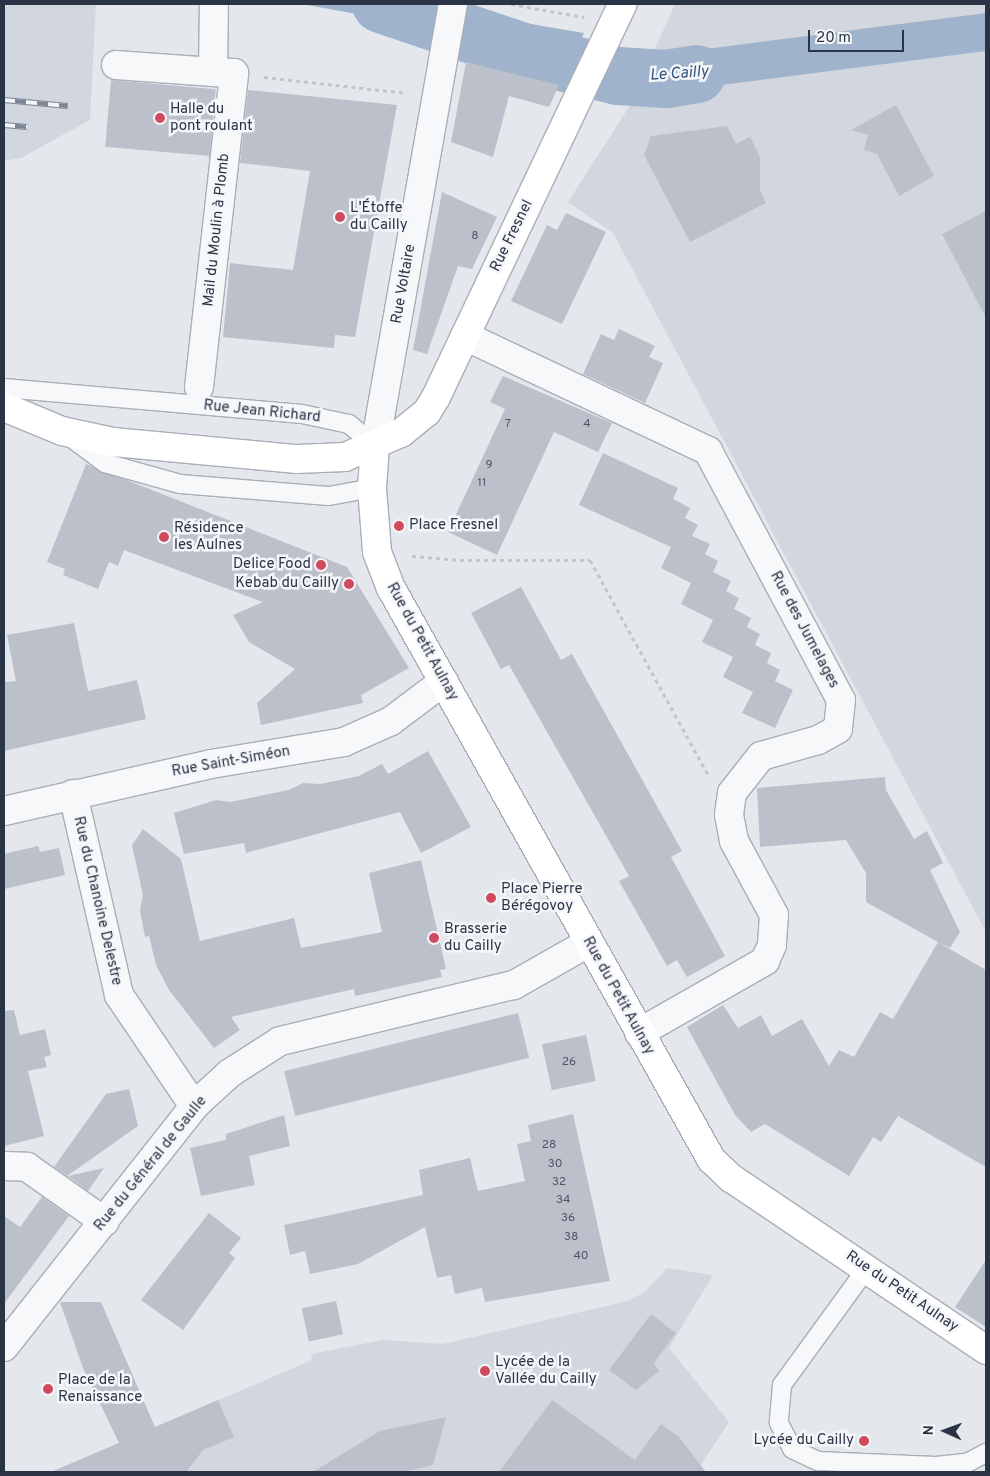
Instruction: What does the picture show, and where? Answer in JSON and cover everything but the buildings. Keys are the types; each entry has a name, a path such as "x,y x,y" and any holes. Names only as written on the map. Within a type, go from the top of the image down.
{"street":[{"name":"Mail du Moulin à Plomb","path":"200,387 223,72 214,4"},
{"name":"Rue Voltaire","path":"375,446 453,4"},
{"name":"Rue Fresnel","path":"375,446 427,412 615,21"},
{"path":"116,65 223,72"},
{"name":"Rue des Jumelages","path":"464,336 708,451 842,700 838,729 818,740 761,756 738,780 731,798"},
{"path":"4,408 62,431 113,442 297,458 345,457 375,446"},
{"name":"Rue du Petit Aulnay","path":"375,446 372,488 377,552 391,588 588,943 711,1159 732,1178 986,1350"},
{"name":"Rue Saint-Siméon","path":"4,811 73,794 344,742 391,721 444,681"},
{"name":"Rue du Chanoine Delestre","path":"73,794 118,995 194,1106"},
{"path":"639,1033 765,960 772,945 774,915 734,841 731,798"},
{"name":"Rue du Général de Gaulle","path":"4,1347 105,1222 194,1106 230,1073 280,1041 514,985 588,943"},
{"path":"4,1166 27,1167 105,1222"}],"lane":[{"name":"Rue Jean Richard","path":"4,388 302,414 349,424 375,446"},
{"path":"62,431 105,463 180,484 329,496 372,488"},
{"path":"867,1268 788,1372 779,1411 788,1442 804,1457 839,1463 936,1466 967,1463 986,1453"}],"path":[{"path":"511,4 550,14 615,21"},
{"path":"223,72 437,97"},
{"path":"377,552 460,560 590,560 712,782 731,798"}],"shaded area":[{"path":"4,4 96,4 90,120 21,158 4,161"},
{"path":"675,4 986,4 986,932 613,233 568,202 629,107"},
{"name":"Lycée de la Vallée du Cailly","path":"667,1268 713,1275 669,1348 729,1422 696,1472 51,1472 312,1360 311,1354 383,1340 443,1344 628,1301 645,1292"}],"water":[{"path":"302,4 442,4 433,53 389,20"},
{"path":"468,7 519,22 584,33 559,85 459,60"},
{"path":"986,13 986,51 605,100 630,50 652,56"}],"waterway":[{"name":"Le Cailly","path":"381,4 529,54 618,76 666,79 697,74"}],"railway":[{"path":"4,100 68,106"},
{"path":"4,125 27,127"}],"place":[{"name":"Halle du pont roulant","path":"160,118"},
{"name":"L'Étoffe du Cailly","path":"340,217"},
{"name":"Place Fresnel","path":"399,526"},
{"name":"Résidence les Aulnes","path":"164,537"},
{"name":"Delice Food","path":"321,565"},
{"name":"Kebab du Cailly","path":"349,584"},
{"name":"Place Pierre Bérégovoy","path":"491,898"},
{"name":"Brasserie du Cailly","path":"434,938"},
{"name":"Lycée de la Vallée du Cailly","path":"485,1371"},
{"name":"Place de la Renaissance","path":"48,1389"},
{"name":"Lycée du Cailly","path":"864,1441"}]}
